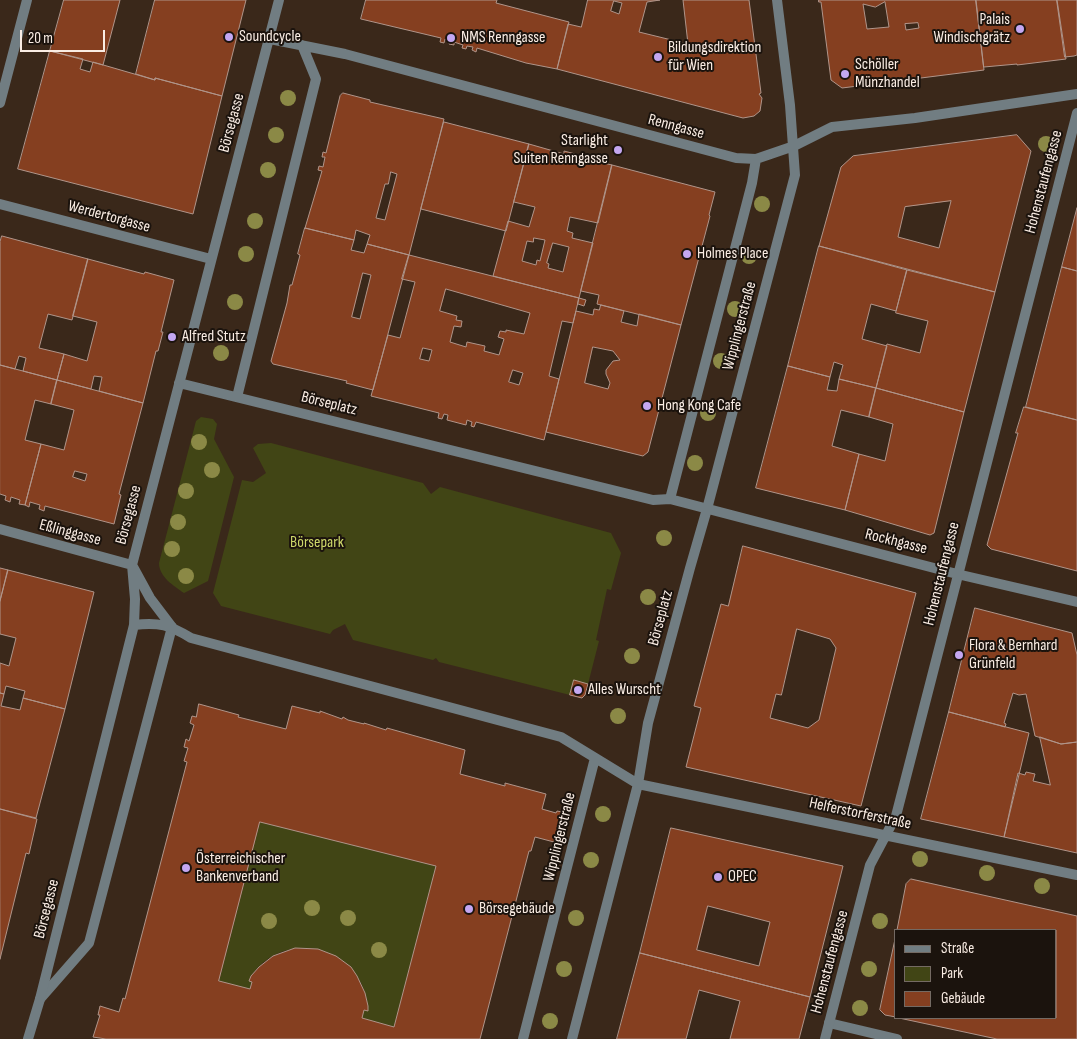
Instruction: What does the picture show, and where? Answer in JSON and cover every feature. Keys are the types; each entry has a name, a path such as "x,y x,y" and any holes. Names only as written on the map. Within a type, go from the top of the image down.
{"street":[{"path":"0,103 27,0"},
{"name":"Börsegasse","path":"28,1039 40,999 134,625 136,599 132,564 279,0"},
{"name":"Wipplingerstraße","path":"707,509 795,175 794,146 777,0"},
{"name":"Renngasse","path":"270,38 345,54 736,158 756,159 794,146 832,127 915,118 1077,94"},
{"path":"237,398 316,79 302,45"},
{"name":"Hohenstaufengasse","path":"827,1038 829,1023 870,865 896,816 1077,113"},
{"name":"Wipplingerstraße","path":"670,499 752,183 756,159"},
{"name":"Werdertorgasse","path":"0,204 211,259"},
{"name":"Börseplatz","path":"179,383 652,500 670,499 707,509 648,723 638,784"},
{"name":"Rockhgasse","path":"707,509 957,574 1077,602"},
{"name":"Eßlinggasse","path":"0,529 132,564"},
{"path":"132,564 150,598 172,626 191,638 561,737 638,784 572,1039"},
{"path":"134,625 152,622 172,626"},
{"path":"40,999 89,943 172,626"},
{"name":"Wipplingerstraße","path":"523,1039 595,758"},
{"name":"Helferstorferstraße","path":"638,784 1077,875"},
{"path":"829,1023 897,1039"}],"green space":[{"path":"201,417 213,419 217,424 214,439 234,477 208,581 184,593 164,577 159,563 196,421"},
{"name":"Börsepark","path":"271,443 423,483 431,494 440,487 611,533 621,553 611,590 607,589 596,640 599,641 588,684 574,681 570,695 439,662 436,658 433,660 353,640 345,624 333,630 330,634 221,606 213,593 242,480 253,482 266,473 253,448 258,444"},
{"path":"260,822 436,866 394,1027 362,1018 364,1010 368,1011 364,989 353,971 338,958 320,950 300,948 281,952 263,963 249,980 252,982 250,989 219,981"}],"building":[{"path":"64,0 120,0 103,65 50,51"},
{"path":"155,0 246,0 222,96 136,74"},
{"path":"366,0 497,0 496,3 569,22 557,69 526,63 477,48 476,52 472,50 473,47 467,46 466,49 462,48 463,45 454,42 454,45 449,44 450,41 445,39 444,43 440,42 441,38 361,19"},
{"name":"Bildungsdirektion für Wien","path":"588,0 660,0 647,2 639,32 688,44 683,0 749,0 761,93 759,94 762,98 760,111 754,116 743,118 557,69 568,24 581,27","holes":["614,1 622,3 619,14 611,11"]},
{"path":"819,0 976,0 984,70 842,88 831,80 821,2","holes":["885,2 889,27 867,29 863,4 875,7","918,23 919,28 906,30 905,24"]},
{"name":"Palais Windischgrätz","path":"976,0 1057,0 1066,59 984,67"},
{"path":"1057,0 1077,0 1077,55 1074,56 1065,57"},
{"path":"50,51 83,59 80,69 90,72 93,62 155,80 155,78 222,96 193,214 18,169"},
{"path":"343,93 370,100 370,102 444,119 409,255 367,244 370,235 356,230 354,240 305,228 322,171 318,170 319,166 323,167 325,157 322,157 323,152 326,153 340,96","holes":["391,172 397,174 385,220 376,218 385,184 388,184"]},
{"path":"444,122 529,144 506,231 421,209"},
{"path":"1017,135 1031,151 995,292 819,246 841,167 853,156","holes":["951,201 939,248 898,237 905,207"]},
{"path":"529,144 564,154 564,151 579,155 578,157 612,165 598,223 570,217 567,231 573,233 572,238 593,243 579,298 493,276 508,221 529,227 535,207 514,202","holes":["534,238 545,240 540,261 537,260 536,265 522,261 527,241 533,242","553,243 569,247 563,272 548,268 549,264 547,263"]},
{"path":"612,165 715,192 681,325 597,304 599,295 581,291"},
{"path":"1077,208 1077,271 1062,267"},
{"path":"305,228 354,240 351,250 364,253 367,244 409,255 373,390 346,383 347,381 273,364 271,361 290,285 292,285 300,255 298,254","holes":["363,273 371,275 360,319 352,317"]},
{"path":"2,236 88,259 72,320 48,314 39,348 64,354 57,380 23,371 26,358 19,356 15,369 0,365 0,242"},
{"path":"819,246 907,270 896,311 871,304 862,339 887,346 876,388 839,379 843,365 834,362 830,377 788,366"},
{"path":"409,255 579,298 573,323 562,321 549,376 559,379 544,440 476,422 474,427 471,426 472,422 467,420 466,425 447,420 448,415 444,414 442,419 438,418 439,413 371,396 388,335 400,338 415,282 402,279","holes":["446,289 530,313 524,334 506,330 506,332 500,331 498,337 504,339 499,355 484,351 485,346 467,342 466,347 450,342 454,326 461,327 462,321 456,320 457,316 440,311","423,348 432,350 429,361 420,359","513,370 523,373 519,385 509,382"]},
{"path":"88,259 174,280 161,332 163,332 158,351 156,351 143,403 99,391 102,377 94,376 91,389 57,380 64,354 87,361 97,322 73,316"},
{"path":"1062,267 1077,271 1077,420 1026,407"},
{"path":"907,270 995,292 964,412 876,388 887,344 920,353 928,321 896,313"},
{"path":"579,298 586,300 584,306 578,304"},
{"path":"601,305 624,311 621,322 637,326 639,314 681,325 648,452 643,456 546,432 576,311 593,315 594,309 599,310","holes":["593,347 613,351 620,360 613,361 606,370 610,383 608,389 585,383"]},
{"path":"0,365 57,380 51,404 35,400 25,440 41,444 25,505 19,504 20,500 11,497 10,502 5,500 6,496 0,494"},
{"path":"788,366 830,377 827,390 837,391 839,379 876,388 869,417 841,410 832,446 859,454 845,510 756,488"},
{"path":"57,380 143,403 119,494 121,495 114,524 45,506 44,511 39,509 40,505 30,502 29,507 25,505 41,444 64,450 74,410 51,404","holes":["75,471 87,474 85,481 73,477"]},
{"path":"876,388 964,412 934,533 930,535 845,510 859,454 885,461 893,424 869,417"},
{"path":"1024,407 1077,420 1077,571 991,549 987,545"},
{"path":"743,546 916,593 861,806 686,767 701,708 694,706 721,604 728,606","holes":["797,629 830,639 836,648 819,720 808,728 770,718 776,694 781,695"]},
{"path":"0,568 8,570 0,601"},
{"path":"8,570 94,592 65,709 23,698 25,691 6,686 4,694 0,693 0,663 9,666 16,638 0,634 0,601"},
{"path":"975,608 1072,633 1077,655 1077,742 1061,744 1035,736 1026,694 1019,695 1013,693 1004,723 1006,724 1005,727 949,712"},
{"path":"574,680 588,684 585,695 582,698 570,695"},
{"path":"0,693 4,694 1,706 20,710 23,698 65,709 36,818 0,809"},
{"name":"Börsegebäude","path":"199,704 239,715 238,717 286,729 292,706 320,713 320,711 342,719 343,717 386,730 387,728 465,750 460,774 546,794 542,809 556,813 557,811 562,812 554,842 535,837 531,851 529,851 480,1039 106,1039 93,1037 100,1015 98,1015 100,1006 119,1012 123,998 125,999 187,762 184,761 188,748 184,747 186,739 189,741 194,725 190,723 192,716 196,717","holes":["260,822 436,866 394,1027 362,1018 364,1010 368,1011 368,1006 365,993 357,976 351,967 336,956 318,949 295,948 273,956 251,976 249,981 252,982 250,989 219,981"]},
{"path":"949,712 1029,733 1004,837 921,819"},
{"path":"1040,737 1061,744 1077,742 1077,853 1004,837 1018,773 1025,775 1026,772 1035,774 1033,781 1050,785"},
{"path":"0,809 37,819 29,854 26,853 0,959"},
{"path":"671,828 843,866 810,997 640,953","holes":["708,906 770,922 759,966 697,950"]},
{"path":"911,879 1077,916 1077,1039 997,1039 904,1019 1057,1019 1057,929 897,929 906,884"},
{"path":"894,944 894,1017 885,1015 880,1010"},
{"path":"640,953 810,997 799,1039 730,1039 740,1001 699,990 686,1039 617,1039"}],"place":[{"name":"Palais Windischgrätz","path":"1020,29"},
{"name":"Soundcycle","path":"229,37"},
{"name":"NMS Renngasse","path":"451,38"},
{"name":"Bildungsdirektion für Wien","path":"658,57"},
{"name":"Schöller Münzhandel","path":"845,74"},
{"name":"Starlight Suiten Renngasse","path":"618,150"},
{"name":"Holmes Place","path":"687,254"},
{"name":"Alfred Stutz","path":"172,337"},
{"name":"Hong Kong Cafe","path":"647,406"},
{"name":"Flora & Bernhard Grünfeld","path":"959,655"},
{"name":"Alles Wurscht","path":"578,690"},
{"name":"Österreichischer Bankenverband","path":"186,868"},
{"name":"OPEC","path":"718,877"},
{"name":"Börsegebäude","path":"469,909"}]}
